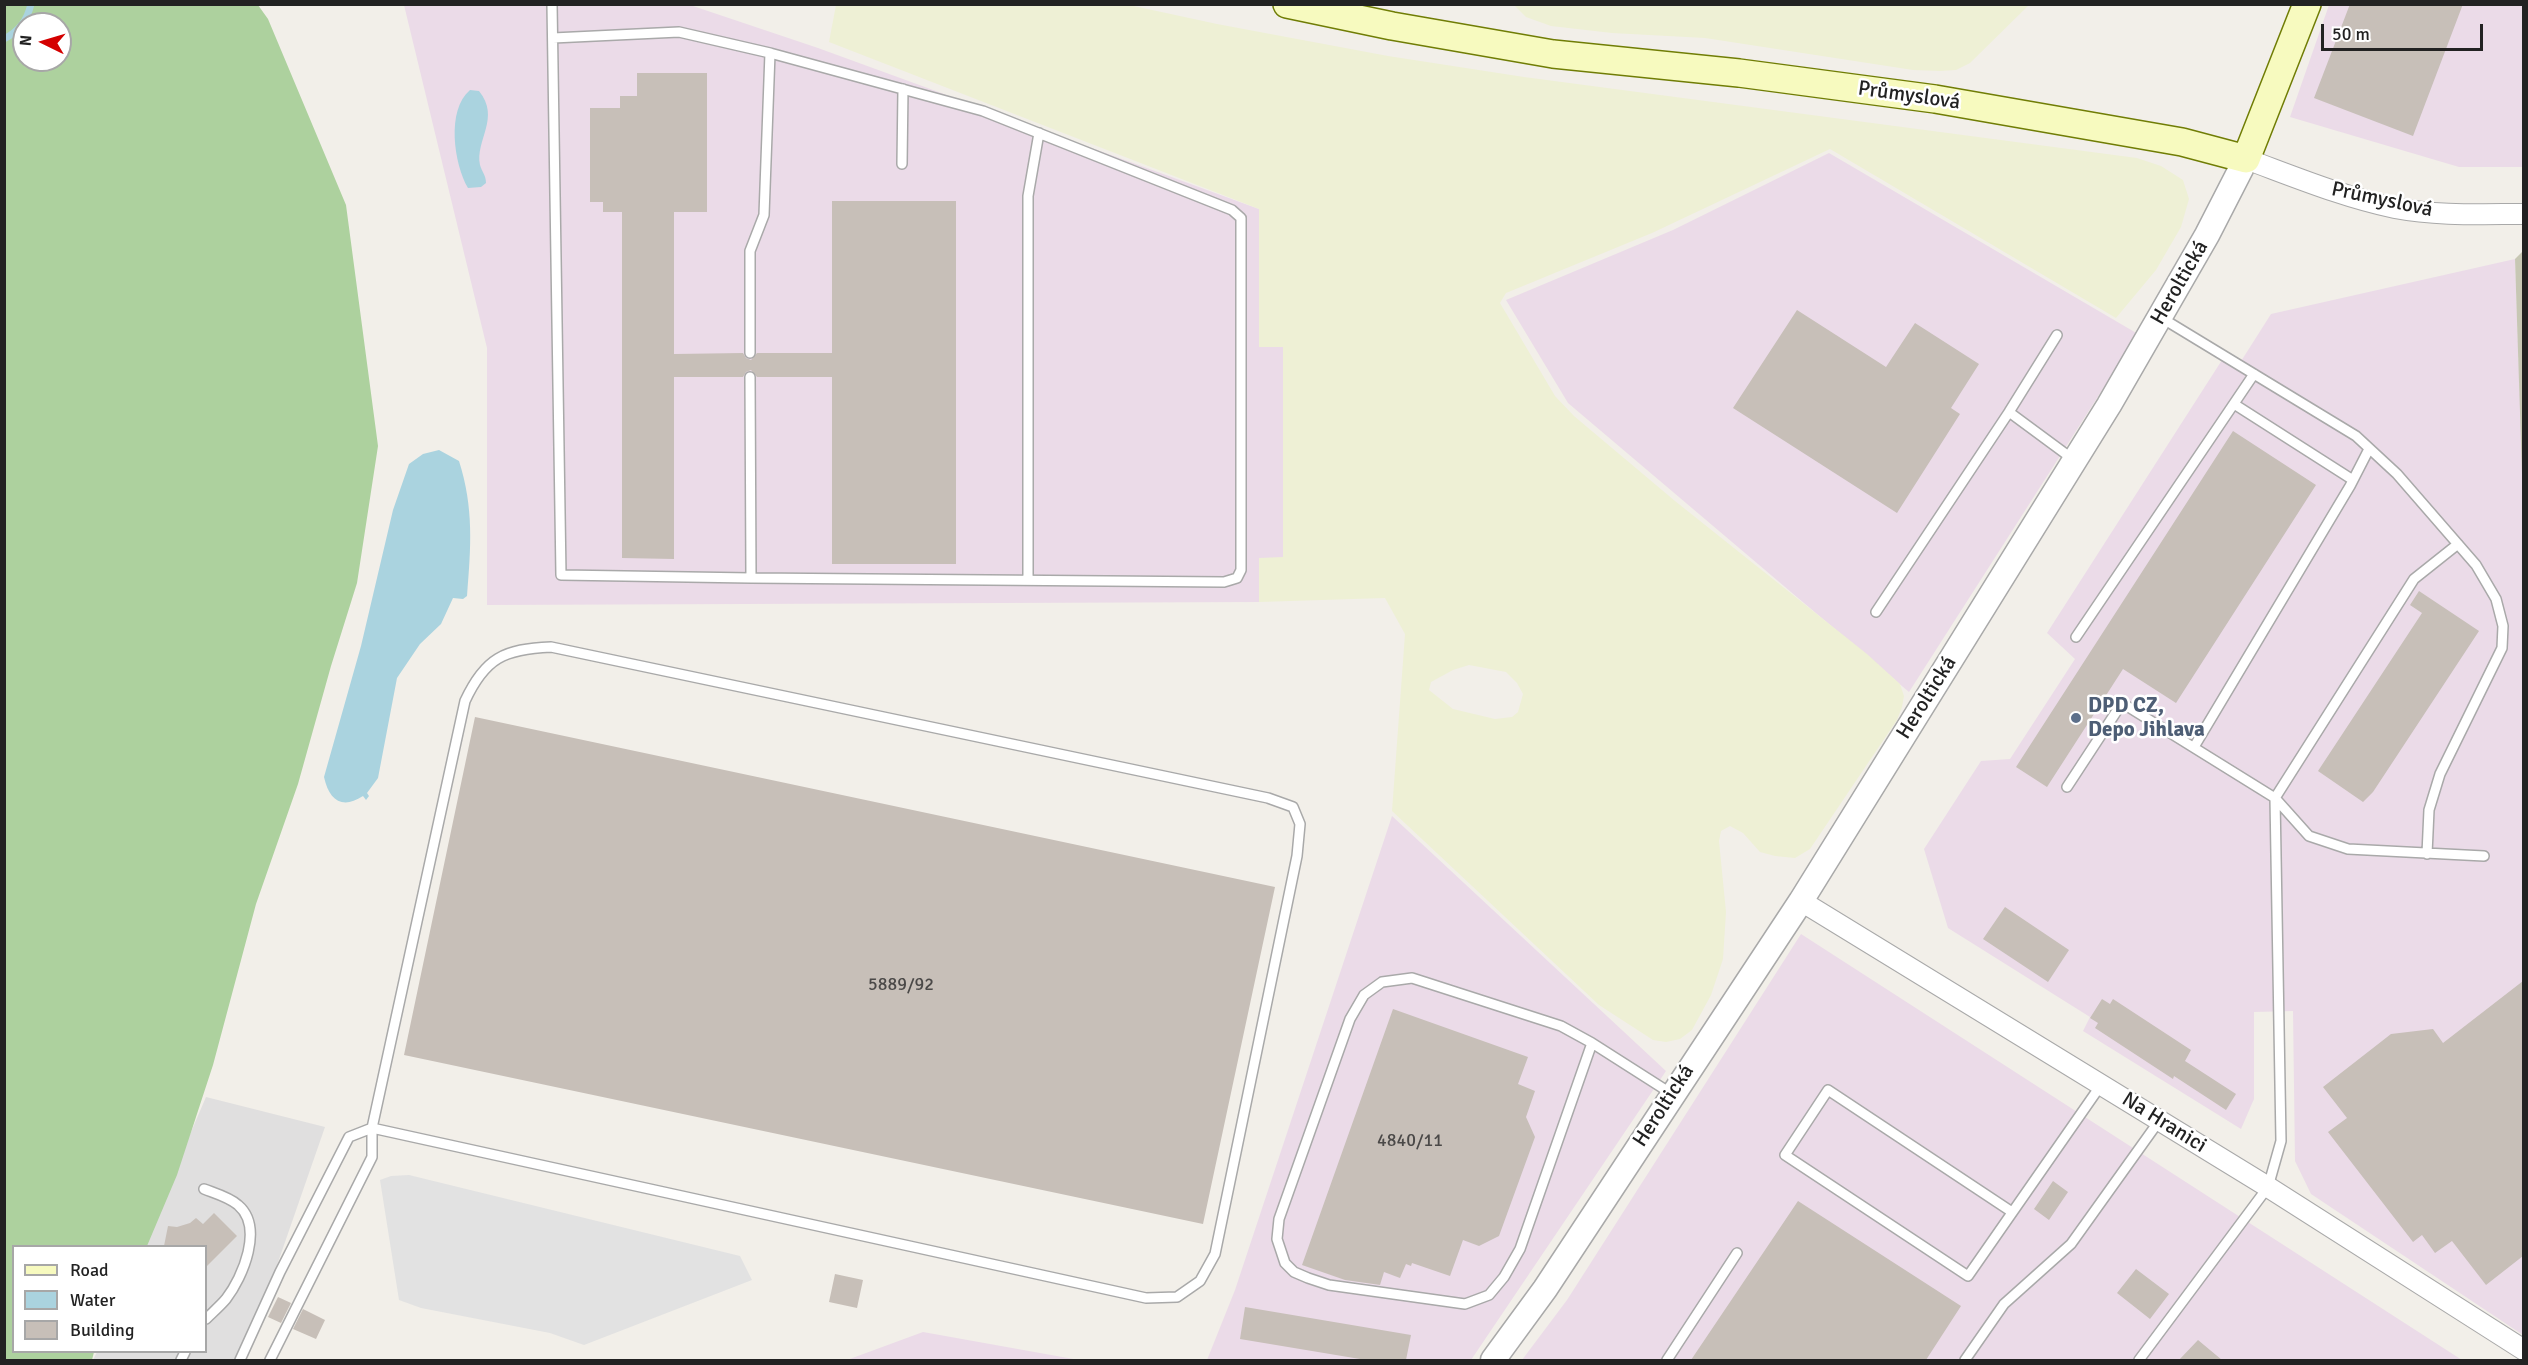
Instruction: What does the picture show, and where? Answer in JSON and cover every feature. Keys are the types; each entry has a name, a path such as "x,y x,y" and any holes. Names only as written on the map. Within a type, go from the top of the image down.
{"main road":[{"name":"Průmyslová","path":"1287,4 1437,35 1553,54 1738,73 1935,99 2182,142 2246,159"},
{"name":"Heroltická","path":"2246,159 2307,4"}],"street":[{"name":"Průmyslová","path":"2246,159 2346,196 2397,208 2437,213 2523,214"},
{"name":"Heroltická","path":"1493,1360 1545,1288 1801,901 2109,405 2207,235 2246,159"},
{"name":"Na Hranici","path":"1801,901 2268,1187 2523,1350"}],"lane":[{"path":"552,4 561,575 1224,582 1237,578 1241,570 1241,218 1232,210 983,111 770,53 679,32 553,38"},
{"path":"750,353 750,251 764,215 770,53"},
{"path":"902,164 903,89"},
{"path":"1028,580 1028,196 1039,133"},
{"path":"2160,317 2356,436 2397,474 2458,544 2476,565 2496,599 2503,626 2502,648 2440,774 2429,810 2427,854"},
{"path":"1876,612 2009,412 2057,334"},
{"path":"2076,637 2254,374"},
{"path":"750,377 751,578"},
{"path":"2234,404 2353,480"},
{"path":"2009,412 2074,460"},
{"path":"2194,747 2353,480 2369,449"},
{"path":"2139,1360 2268,1187 2281,1141 2275,798 2414,579 2458,544"},
{"path":"240,1360 280,1272 349,1137 372,1128 1146,1298 1177,1297 1200,1281 1215,1254 1297,856 1300,824 1293,807 1268,798 551,647 519,648 491,662 475,679 465,701 372,1128 372,1157 270,1360"},
{"path":"2067,787 2122,703 2275,798 2309,836 2348,849 2484,856"},
{"path":"1592,1043 1520,1249 1504,1277 1489,1295 1465,1304 1329,1285 1294,1272 1285,1263 1277,1239 1279,1219 1350,1019 1364,995 1382,982 1412,978 1561,1026 1592,1043 1672,1094"},
{"path":"2012,1212 1828,1090 1785,1155 1968,1276 2101,1085"},
{"path":"1965,1360 2004,1304 2071,1244 2159,1121"},
{"path":"204,1189 238,1205 250,1226 250,1248 240,1274 226,1299 207,1318"},
{"path":"1667,1360 1737,1253"}],"shaded area":[{"path":"404,5 690,5 818,48 1259,209 1259,346 1283,347 1283,558 1259,558 1259,602 487,605 487,348"},
{"path":"836,5 1129,5 1388,56 1524,77 2137,158 2161,166 2183,180 2189,199 2181,227 2156,270 2116,318 1830,149 1652,233 1506,293 1500,303 1555,396 1574,416 1675,501 1867,654 1900,684 1904,696 1897,720 1810,849 1795,858 1775,856 1760,852 1743,833 1730,826 1721,831 1719,841 1726,912 1723,959 1711,995 1692,1030 1680,1039 1666,1042 1653,1040 1599,1005 1392,811 1405,634 1385,598 1259,602 1259,558 1283,557 1283,347 1259,347 1259,209 829,42","holes":["1469,665 1506,672 1517,683 1523,694 1518,712 1512,717 1495,719 1453,709 1429,690 1431,682 1453,670"]},
{"path":"1514,5 2029,5 1970,63 1956,70 1940,71 1913,70 1705,38 1612,33 1551,26 1526,17"},
{"path":"2329,5 2523,5 2523,167 2459,167 2290,117"},
{"path":"1829,153 2138,334 1909,692 1568,403 1506,300 1673,230"},
{"path":"2523,251 2523,505 2515,259"},
{"path":"2515,259 2524,505 2523,1335 2311,1194 2295,1161 2293,1011 2254,1012 2254,1099 2241,1129 2083,1031 2090,1017 1948,928 1924,849 1981,761 2010,759 2075,659 2047,633 2222,360 2238,366 2271,314"},
{"path":"1392,816 1666,1071 1471,1360 1207,1360 1235,1290"},
{"path":"1801,934 2462,1360 1522,1360 1567,1300"},
{"path":"206,1097 325,1127 244,1360 93,1360 96,1353 207,1353 207,1245 142,1245"},
{"path":"409,1175 740,1256 752,1280 584,1345 550,1333 421,1308 399,1300 380,1180 391,1176"},
{"path":"923,1332 1079,1360 847,1360"}],"green space":[{"path":"5,4 258,5 268,19 346,205 378,446 357,583 298,784 256,904 213,1065 177,1175 147,1245 12,1245 12,1353 94,1353 92,1360 5,1360"}],"water":[{"path":"470,90 479,91 485,101 488,120 479,156 486,183 481,187 468,188 456,152 455,123 462,99"},
{"path":"439,450 459,461 464,478 469,511 470,544 467,596 463,599 453,598 441,624 420,644 397,678 378,778 367,793 369,796 366,800 363,796 356,800 343,802 329,792 324,777 361,646 393,510 409,464 423,454"}],"building":[{"path":"2350,4 2463,4 2413,136 2314,98"},
{"path":"637,73 707,73 707,212 674,212 674,354 743,353 751,360 757,353 832,353 832,201 956,201 956,564 832,564 832,377 757,377 751,370 743,377 674,377 674,559 622,558 622,212 603,212 603,202 590,202 590,108 620,108 620,96 637,96"},
{"path":"1797,310 1886,367 1915,323 1979,364 1951,408 1960,414 1897,513 1733,408"},
{"path":"2233,431 2316,485 2176,703 2123,669 2047,787 2016,767"},
{"path":"2419,591 2479,631 2373,792 2363,802 2318,771 2422,613 2410,605"},
{"path":"475,717 1275,887 1203,1224 404,1055"},
{"path":"2005,907 2069,950 2048,982 1983,939"},
{"path":"2523,981 2523,1256 2486,1285 2452,1241 2435,1253 2422,1235 2413,1242 2328,1132 2347,1118 2323,1087 2391,1034 2433,1029 2443,1043"},
{"path":"2102,999 2110,1004 2113,999 2191,1050 2185,1061 2236,1094 2226,1110 2174,1076 2173,1079 2095,1028 2098,1023 2090,1018"},
{"path":"1393,1009 1528,1057 1518,1084 1535,1091 1526,1117 1535,1137 1499,1236 1479,1246 1463,1240 1450,1276 1412,1263 1411,1266 1406,1264 1400,1278 1384,1272 1380,1285 1345,1280 1302,1265"},
{"path":"2053,1181 2068,1192 2049,1220 2034,1209"},
{"path":"1798,1201 1961,1306 1926,1360 1691,1360"},
{"path":"214,1213 237,1236 207,1266 207,1245 164,1245 168,1226 177,1227 190,1223 196,1218 203,1224"},
{"path":"2136,1269 2169,1294 2150,1319 2117,1293"},
{"path":"835,1274 863,1280 857,1308 829,1302"},
{"path":"278,1297 291,1303 281,1323 268,1317"},
{"path":"1245,1307 1411,1335 1406,1360 1366,1360 1240,1339"},
{"path":"303,1309 325,1320 316,1339 293,1329"},
{"path":"2198,1340 2222,1360 2179,1360"}],"waterway":[{"path":"4,39 22,25 31,4"}],"place":[{"name":"DPD CZ, Depo Jihlava","path":"2076,718"}]}
